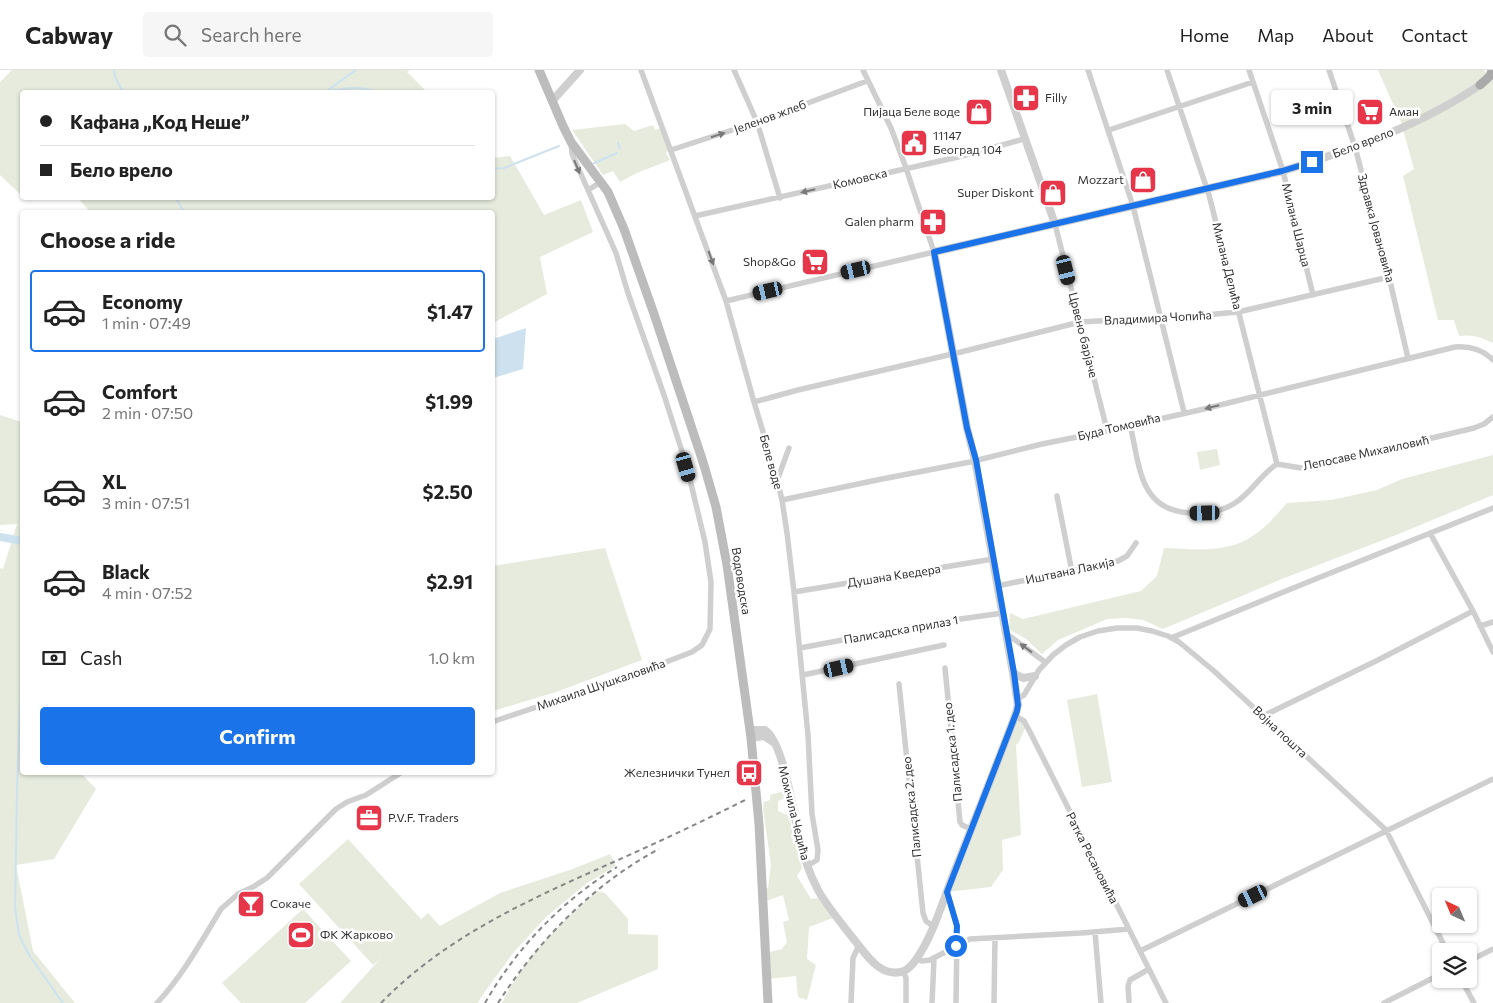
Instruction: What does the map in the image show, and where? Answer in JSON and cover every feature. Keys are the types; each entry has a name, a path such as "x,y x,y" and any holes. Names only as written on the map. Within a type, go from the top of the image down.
{"main road":[{"name":"Водоводска","path":"539,70 571,142 601,182 613,202 638,269 703,462 716,507 728,575 750,734 759,824 768,1003"},
{"path":"1480,85 1488,78 1492,70"}],"street":[{"path":"553,100 580,70"},
{"name":"Беле воде","path":"642,70 726,300 782,500 803,676 812,814 818,850 817,860 807,866"},
{"path":"734,70 757,122 780,198"},
{"path":"863,70 891,128 934,252 967,428 976,460 1017,699 1015,716 933,926 917,959 903,971 906,978 906,1003"},
{"name":"Црвено барјаче","path":"1001,70 1055,224 1107,430"},
{"path":"1088,70 1133,206 1184,412"},
{"name":"Милана Делића","path":"1167,70 1207,189 1277,464"},
{"name":"Милана Шарца","path":"1249,70 1282,171 1313,295"},
{"name":"Здравка Јовановића","path":"1328,70 1355,147 1408,358"},
{"name":"Бело врело","path":"726,300 1282,171 1355,147 1414,122 1493,76"},
{"name":"Јеленов жлеб","path":"671,150 757,122 867,81"},
{"path":"1109,130 1253,82"},
{"name":"Комовска","path":"695,216 958,157 1024,139"},
{"name":"Водоводска","path":"571,142 572,154 616,253 667,404 702,524 711,582 710,629 705,641"},
{"path":"588,190 601,182"},
{"name":"Владимира Чопића","path":"754,402 1080,322 1238,312 1389,277"},
{"name":"Буда Томовића","path":"782,500 976,460 1204,409 1455,347 1466,346 1478,349 1493,360"},
{"name":"Лепосаве Михаиловић","path":"1277,464 1301,468 1315,466 1474,428 1484,424 1493,417"},
{"path":"1130,425 1145,486 1154,500 1176,511 1205,513 1222,510 1244,497 1277,464"},
{"path":"778,483 778,474 789,448"},
{"path":"1057,496 1072,572"},
{"path":"1171,638 1493,508"},
{"path":"1430,533 1473,611 1493,652"},
{"name":"Иштвана Лакија","path":"998,586 1118,561 1127,556 1136,543"},
{"name":"Душана Кведера","path":"794,592 993,559"},
{"path":"1263,716 1473,611"},
{"name":"Палисадска прилаз 1","path":"800,648 939,622 1003,613"},
{"path":"1480,626 1493,622"},
{"name":"Војна пошта","path":"1017,699 1024,695 1034,676 1045,662 1066,644 1080,637 1098,631 1117,628 1137,628 1171,638 1191,651 1386,830 1444,943"},
{"path":"1006,634 1045,662"},
{"name":"Михаила Шушкаловића","path":"495,721 640,672 692,652 700,648 705,641"},
{"path":"803,676 944,645"},
{"name":"Палисадска 1. део","path":"945,668 960,822 971,829"},
{"path":"1014,673 1023,678 1034,676"},
{"name":"Палисадска 2. део","path":"898,684 923,913 926,921 933,926"},
{"name":"Ратка Ресановића","path":"1015,716 1024,721 1030,732 1166,1003"},
{"name":"Момчила Чедића","path":"750,734 759,729 765,730 770,733 775,743 785,774 798,835 807,866 819,891 858,945 879,968 894,972 903,971"},
{"path":"157,1003 171,987 191,958 225,904 238,894 267,878 336,809 347,802 366,796 398,775"},
{"path":"1140,951 1493,779"},
{"path":"947,892 957,926 956,1003"},
{"path":"917,959 926,961 934,959 970,939 1129,929"},
{"path":"1095,932 1101,1003"},
{"path":"994,1003 995,938"},
{"path":"851,1003 853,958 858,945"},
{"path":"1477,957 1493,949"},
{"path":"932,1003 934,959"},
{"path":"1129,1001 1128,986 1130,980 1149,969"},
{"path":"1384,1003 1432,979"},
{"path":"1466,988 1474,1003"}],"shaded area":[{"path":"12,70 410,70 407,72 425,90 20,90 20,194 0,175 0,82"},
{"path":"1378,70 1484,70 1493,81 1493,343 1476,336 1459,336 1454,320 1438,320 1403,176 1414,169 1401,122"},
{"path":"625,124 634,131 653,125 655,130 661,128 669,150 666,153 670,160 620,182 613,171 603,175 572,130"},
{"path":"510,156 544,215 581,200 593,232 540,257 547,294 495,322 495,210 88,210 80,200 495,200 495,158"},
{"path":"0,415 20,421 20,775 83,775 96,789 54,859 16,865 33,951 75,1003 0,1003 0,568 3,569 17,524 0,525"},
{"path":"1217,449 1220,465 1200,470 1197,452"},
{"path":"1493,455 1493,495 1282,579 1163,629 1143,620 1126,618 1107,619 1058,640 1042,654 1026,639 1009,628 1010,613 1023,619 1141,591 1157,576 1164,548 1211,549 1222,548 1244,541 1259,532 1287,503 1331,500 1377,490 1402,479"},
{"path":"605,548 642,660 556,692 495,710 495,566"},
{"path":"1097,694 1112,782 1082,787 1067,700"},
{"path":"1015,716 1026,726 1016,745 1021,835 1002,840 1003,870 991,887 947,892"},
{"path":"784,791 786,798 778,801 778,811 789,816 802,868 797,876 811,899 818,898 833,918 809,927 807,959 816,965 807,1000 798,997 796,976 768,979 766,953 782,949 787,942 783,922 789,920 783,895 763,902 762,889 768,888 771,865 763,808 764,802 770,800 770,795"},
{"path":"348,839 421,919 428,913 440,926 500,893 570,870 610,854 616,866 587,883 546,917 513,953 478,1003 340,1003 381,958 373,965 299,884"},
{"path":"597,891 605,893 628,919 628,934 658,935 658,969 577,1003 502,1003 521,970 532,956 556,929"},
{"name":"ФК Жарково","path":"303,909 351,961 305,1003 241,1003 222,983"}],"water":[{"path":"526,328 523,369 495,377 495,338"}],"waterway":[{"path":"114,70 115,77 122,90"},
{"path":"328,90 356,70"},
{"path":"337,90 357,88 370,90"},
{"path":"618,143 620,149"},
{"path":"495,169 504,168 559,146"},
{"path":"594,163 617,153"},
{"path":"177,200 183,210"},
{"path":"0,537 20,541"},
{"path":"20,709 15,908 19,935 29,955 63,1003"}],"railway":[{"path":"381,1003 434,957 492,920 745,800"},
{"path":"498,1003 531,958 569,916 612,879 659,849"},
{"path":"485,1003 511,963 542,927 578,895 617,867"}],"place":[{"name":"Filly","path":"1026,98"},
{"name":"Пијаца Беле воде","path":"979,112"},
{"name":"Аман","path":"1370,112"},
{"name":"11147 Београд 104","path":"914,143"},
{"name":"Mozzart","path":"1143,180"},
{"name":"Super Diskont","path":"1053,193"},
{"name":"Galen pharm","path":"933,222"},
{"name":"Shop&Go","path":"815,262"},
{"name":"Железнички Тунел","path":"749,773"},
{"name":"P.V.F. Traders","path":"369,818"},
{"name":"Сокаче","path":"251,904"},
{"name":"ФК Жарково","path":"301,935"}],"route":[{"path":"956,946 957,926 947,892 1018,705 976,460 967,428 934,252 1140,205 1312,162"}]}
